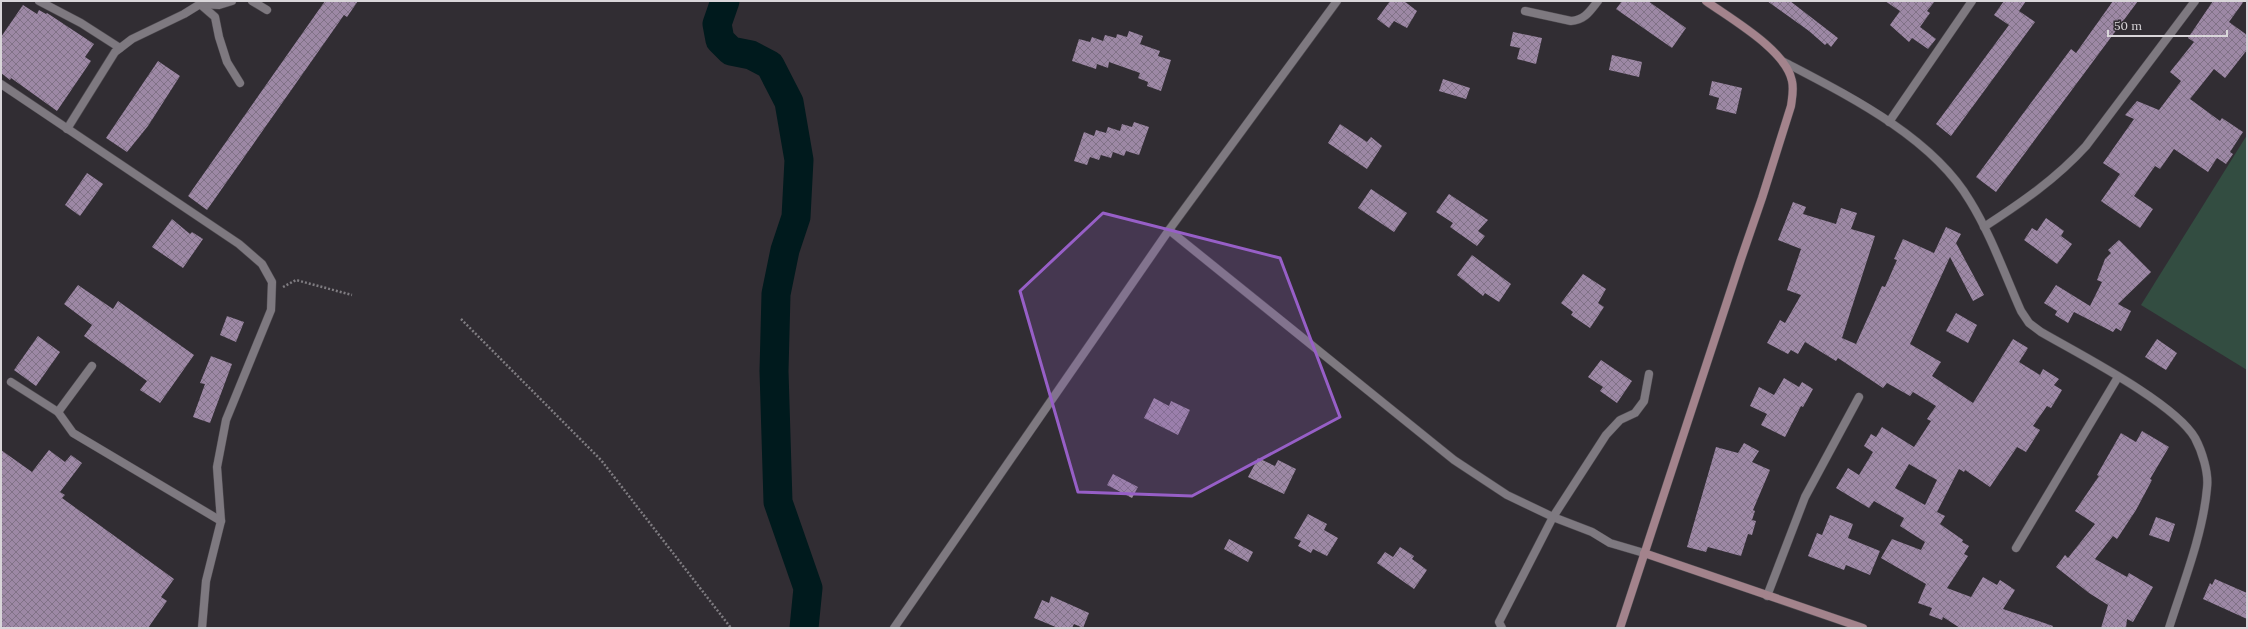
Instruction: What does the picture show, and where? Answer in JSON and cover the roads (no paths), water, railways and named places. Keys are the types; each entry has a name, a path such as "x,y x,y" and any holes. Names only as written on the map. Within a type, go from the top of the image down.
{"street":[{"path":"39,1 81,23 120,48"},
{"path":"66,129 115,52 120,48 132,39 184,14 203,3 219,5 232,1"},
{"path":"252,1 267,10"},
{"path":"894,628 1169,230 1337,1"},
{"path":"1525,11 1572,21 1579,20 1586,15 1598,1"},
{"path":"1706,1 1764,44 1784,62 1836,89 1889,122 1930,154 1953,177 1970,200 1984,227 2021,311 2030,323 2041,332 2118,377 2176,417 2194,438 2203,460 2208,486 2203,517 2169,628"},
{"path":"1889,122 1972,1"},
{"path":"1984,227 2029,198 2072,162 2086,146 2194,1"},
{"path":"203,3 215,17 219,37 227,62 240,83"},
{"path":"1620,628 1791,106 1792,82 1784,62"},
{"path":"1,84 239,244 262,264 272,282 271,310 226,420 217,467 221,522 206,581 202,628"},
{"path":"1169,230 1454,460 1507,495 1553,517 1592,532 1610,543 1644,553 1863,628"},
{"path":"58,412 92,366"},
{"path":"1502,628 1499,622 1553,517 1606,435 1620,420 1635,413 1644,401 1649,374"},
{"path":"2016,548 2118,377"},
{"path":"11,382 58,412 73,433 221,522"},
{"path":"1767,596 1805,497 1859,398"}],"waterway":[{"path":"725,1 717,24 720,40 731,51 751,55 770,65 789,102 799,160 796,217 785,250 776,294 774,371 778,502 808,588 804,628"}]}
